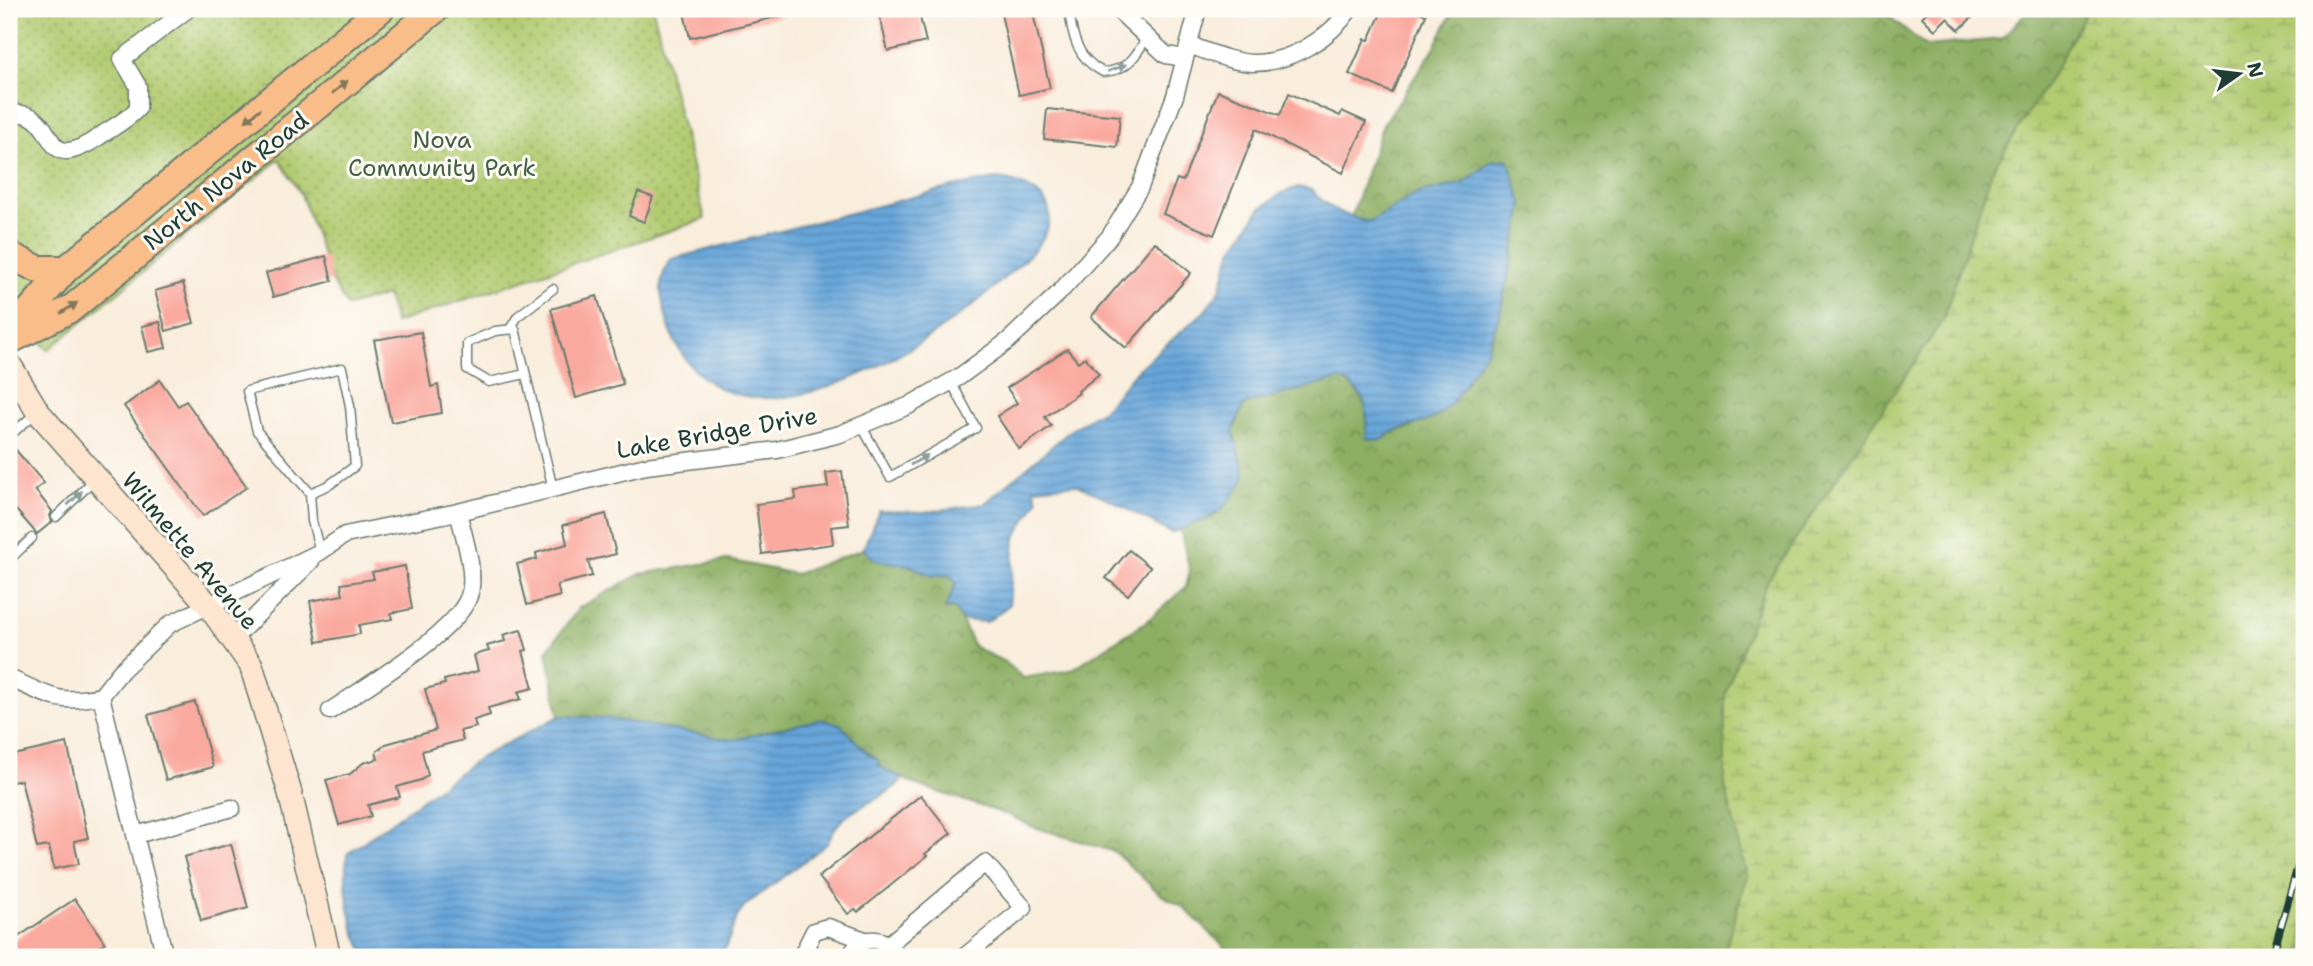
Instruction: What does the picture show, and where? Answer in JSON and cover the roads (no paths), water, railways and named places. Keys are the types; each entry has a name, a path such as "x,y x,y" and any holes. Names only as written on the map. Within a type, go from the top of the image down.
{"main road":[{"name":"North Nova Road","path":"9,335 66,269 381,9"},
{"name":"North Nova Road","path":"9,341 72,308 436,9"},
{"path":"9,255 38,270 66,269"}],"street":[{"path":"9,114 35,119 61,150 71,153 85,148 138,108 138,86 122,59 188,9"},
{"path":"1117,9 1166,55 1187,52 1252,63 1270,61 1323,39 1338,26 1350,9"},
{"name":"Lake Bridge Drive","path":"101,696 121,671 170,624 320,552 345,535 458,512 646,466 777,450 861,425 908,406 951,382 1008,341 1059,293 1110,236 1140,187 1175,96 1198,9"},
{"name":"Wilmette Avenue","path":"9,364 38,412 209,606 251,665 290,793 329,957"},
{"path":"330,711 425,645 460,612 470,595 468,554 458,512"},
{"path":"233,639 320,552"},
{"path":"9,678 40,694 71,702 101,696 165,957"},
{"path":"136,835 232,808"},
{"path":"850,957 858,944 865,940 873,939 894,951 985,863 1024,908 964,957"},
{"path":"801,957 814,931 828,927 865,940"}],"lane":[{"path":"1069,9 1079,54 1091,66 1103,72 1123,68 1146,38"},
{"path":"510,329 518,316 553,289"},
{"path":"524,374 489,382 467,369 467,342 495,331 515,329 554,489"},
{"path":"310,493 329,485 355,467 350,407 342,368 247,391 257,431 310,493 312,521 320,552"},
{"path":"861,425 890,477 976,428 951,382"},
{"path":"9,436 38,412"},
{"path":"56,517 95,479"},
{"path":"9,560 32,538"}],"water":[{"path":"1508,159 1523,206 1500,314 1487,350 1453,402 1435,418 1392,432 1382,440 1366,438 1365,404 1357,391 1341,379 1244,404 1233,431 1245,476 1223,508 1207,519 1171,533 1111,500 1075,484 1034,488 1038,500 1015,538 1009,605 987,622 961,620 955,608 945,609 956,584 950,575 933,576 908,565 875,560 863,549 879,511 925,512 984,504 1071,430 1104,409 1137,370 1204,312 1220,290 1231,252 1260,209 1282,193 1298,187 1312,190 1338,211 1370,222 1416,194 1464,183 1492,161"},
{"path":"996,179 1027,187 1043,199 1050,218 1043,238 1027,258 971,306 933,334 890,360 843,382 797,395 753,397 713,385 682,354 674,340 661,289 662,277 671,259 952,187"},
{"path":"559,716 605,718 733,740 820,719 840,724 868,754 877,759 879,766 903,779 841,821 828,843 746,905 737,917 722,957 367,957 356,933 349,907 347,854 479,758"}],"railway":[{"path":"2272,957 2304,845"}],"park label":[{"name":"Nova Community Park","path":"442,154"}]}
